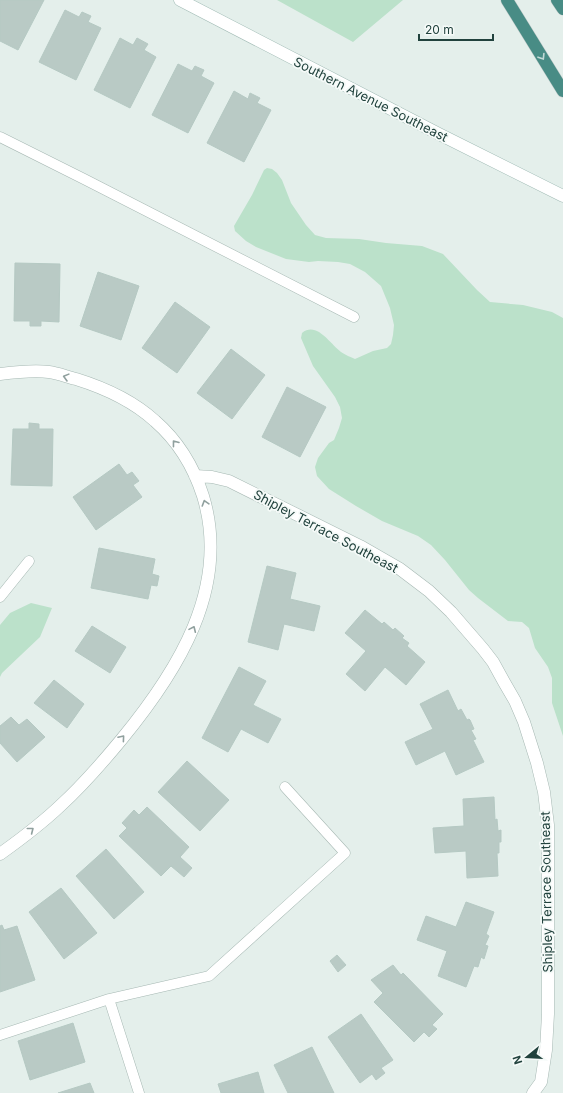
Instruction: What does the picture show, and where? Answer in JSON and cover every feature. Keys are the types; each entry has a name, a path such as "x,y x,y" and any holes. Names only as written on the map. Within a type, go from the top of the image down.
{"highway":[{"path":"507,0 563,91"},
{"path":"557,0 563,10"}],"street":[{"name":"Southern Avenue Southeast","path":"180,0 439,134 563,196"},
{"path":"0,374 48,372 93,384 129,401 150,416 167,433 182,452 200,485 207,509 211,547 206,591 196,624 178,658 157,692 140,716 104,760 60,807 0,854"},
{"name":"Shipley Terrace Southeast","path":"195,476 230,481 360,546 400,570 429,591 451,612 486,654 504,682 524,722 538,763 544,792 548,825 548,1014 546,1050 541,1082 533,1093"}],"lane":[{"path":"0,137 354,318"},
{"path":"0,597 29,561"},
{"path":"0,1035 109,999 209,976 345,853 284,787"},
{"path":"109,999 139,1093"}],"green space":[{"path":"277,0 403,0 353,42"},
{"path":"267,168 272,169 277,173 282,180 291,203 315,235 326,238 359,239 422,246 443,254 490,302 523,305 552,312 563,318 563,736 552,703 552,678 548,667 535,648 529,628 522,622 508,621 478,598 469,590 431,545 418,536 382,521 356,506 329,489 317,476 315,467 318,458 329,443 334,440 342,418 340,407 335,397 313,366 301,338 302,333 308,330 318,332 341,352 355,359 373,351 387,348 391,344 394,325 390,308 381,286 365,272 350,264 338,262 309,262 286,259 256,247 246,241 235,231 234,226 252,195 264,170"},
{"path":"31,603 52,608 40,637 2,673 0,677 0,625 10,613"}],"building":[{"path":"0,0 44,0 18,50 0,41"},
{"path":"65,10 79,17 82,12 91,16 88,22 101,28 76,80 39,62"},
{"path":"120,38 133,45 137,38 148,44 144,50 156,57 130,108 94,90"},
{"path":"178,64 192,71 195,66 204,70 201,76 214,83 188,133 152,115"},
{"path":"234,91 248,99 250,93 260,98 257,103 271,110 244,162 207,143"},
{"path":"15,263 60,264 59,322 41,321 41,326 30,326 30,321 14,321"},
{"path":"98,272 139,286 121,340 80,326"},
{"path":"175,302 210,327 177,373 142,348"},
{"path":"231,349 265,375 232,419 197,393"},
{"path":"287,387 326,407 300,457 262,437"},
{"path":"29,423 39,424 39,429 53,429 52,486 11,485 13,429 29,429"},
{"path":"119,464 127,475 132,472 139,481 133,485 142,497 96,530 73,497"},
{"path":"99,548 155,559 152,574 159,576 157,586 151,585 148,599 91,588"},
{"path":"267,566 296,573 290,599 320,606 314,631 284,624 278,650 248,642"},
{"path":"365,610 382,624 384,622 393,630 395,628 404,636 402,638 409,643 407,646 425,662 406,685 385,667 365,691 346,674 366,651 345,633"},
{"path":"92,626 126,647 110,673 75,651"},
{"path":"239,667 266,681 253,705 281,719 268,743 241,729 228,752 202,738"},
{"path":"54,680 84,704 67,728 34,703"},
{"path":"448,690 458,711 461,709 467,720 470,720 474,729 471,730 476,739 473,740 484,762 456,775 445,751 416,765 405,742 433,729 420,704"},
{"path":"11,717 19,725 27,719 45,737 17,762 0,743 0,726"},
{"path":"187,761 229,800 200,831 158,792"},
{"path":"494,797 495,820 497,819 498,831 501,830 501,842 499,842 499,853 497,853 498,876 467,878 466,851 435,853 433,828 464,826 463,799"},
{"path":"147,807 189,847 180,857 192,868 184,877 171,866 161,876 119,836 127,828 122,823 134,810 139,815"},
{"path":"106,849 144,892 114,919 76,876"},
{"path":"61,888 97,933 64,959 29,912"},
{"path":"466,902 494,912 486,934 489,936 485,945 488,946 484,959 481,957 478,967 474,966 466,987 438,976 447,951 417,940 426,916 456,927"},
{"path":"2,925 4,930 17,926 35,980 0,992 0,926"},
{"path":"337,955 346,965 338,972 330,961"},
{"path":"393,965 401,975 403,973 443,1014 432,1025 437,1029 429,1037 424,1032 414,1042 374,1002 383,993 371,980"},
{"path":"361,1014 393,1060 381,1068 385,1073 376,1080 372,1074 360,1083 328,1037"},
{"path":"73,1023 85,1062 30,1080 18,1041"},
{"path":"312,1047 334,1093 288,1093 274,1065"},
{"path":"258,1072 264,1093 221,1093 218,1084"},
{"path":"90,1083 94,1093 58,1093"}]}
